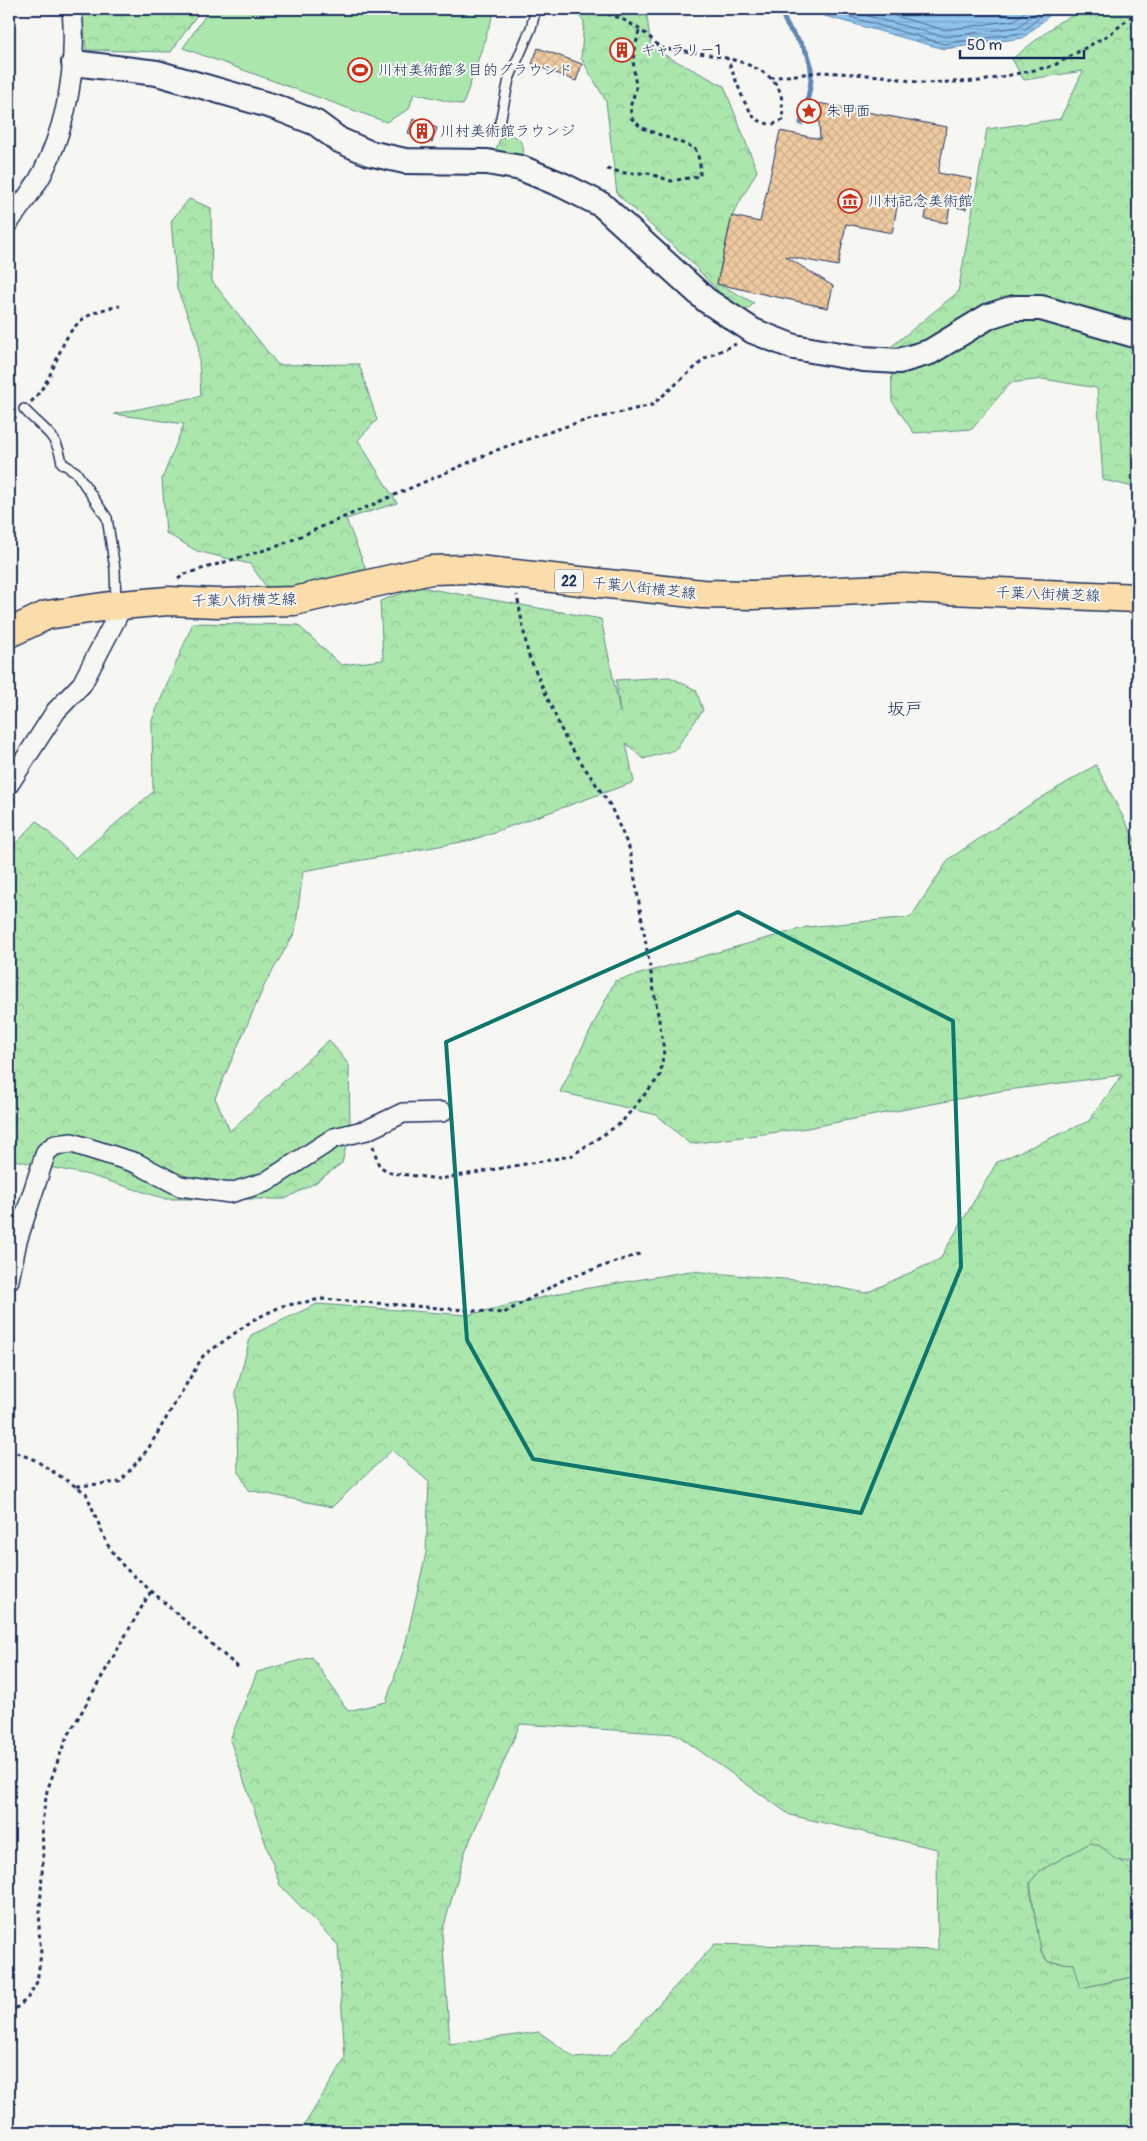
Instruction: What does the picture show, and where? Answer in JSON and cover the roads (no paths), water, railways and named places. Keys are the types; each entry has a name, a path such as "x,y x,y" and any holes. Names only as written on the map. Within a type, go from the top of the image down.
{"main road":[{"name":"千葉八街横芝線","path":"9,633 47,615 119,605 168,601 217,603 294,601 432,570 468,569 702,594 753,595 904,588 1138,598"}],"street":[{"path":"9,222 41,175 62,126 74,63 72,9"},
{"path":"74,63 157,73 275,107 316,123 339,140 370,153 405,161 487,162 534,173 562,184 602,205 706,300 759,333 794,347 863,359 899,361 930,352 989,316 1014,308 1042,308 1138,336"},
{"path":"9,784 56,712 82,684 119,605"},
{"path":"9,1280 17,1241 46,1152 55,1145 72,1143 136,1163 180,1186 230,1193 266,1182 334,1138 367,1130 403,1113 442,1112"}],"lane":[{"path":"499,127 508,79 531,28 536,9"},
{"path":"24,409 55,438 60,448 62,463 76,472 107,518 119,605"}],"water":[{"path":"812,9 1057,9 1023,38 944,49 825,16"}],"waterway":[{"path":"781,9 788,26 804,48 811,65 809,95 801,123"}],"place":[{"name":"ギャラリー1","path":"622,50"},
{"name":"川村美術館多目的グラウンド","path":"360,70"},
{"name":"朱甲面","path":"809,111"},
{"name":"川村美術館ラウンジ","path":"422,131"},
{"name":"川村記念美術館","path":"850,201"}],"district":[{"name":"坂戸","path":"905,709"}]}
